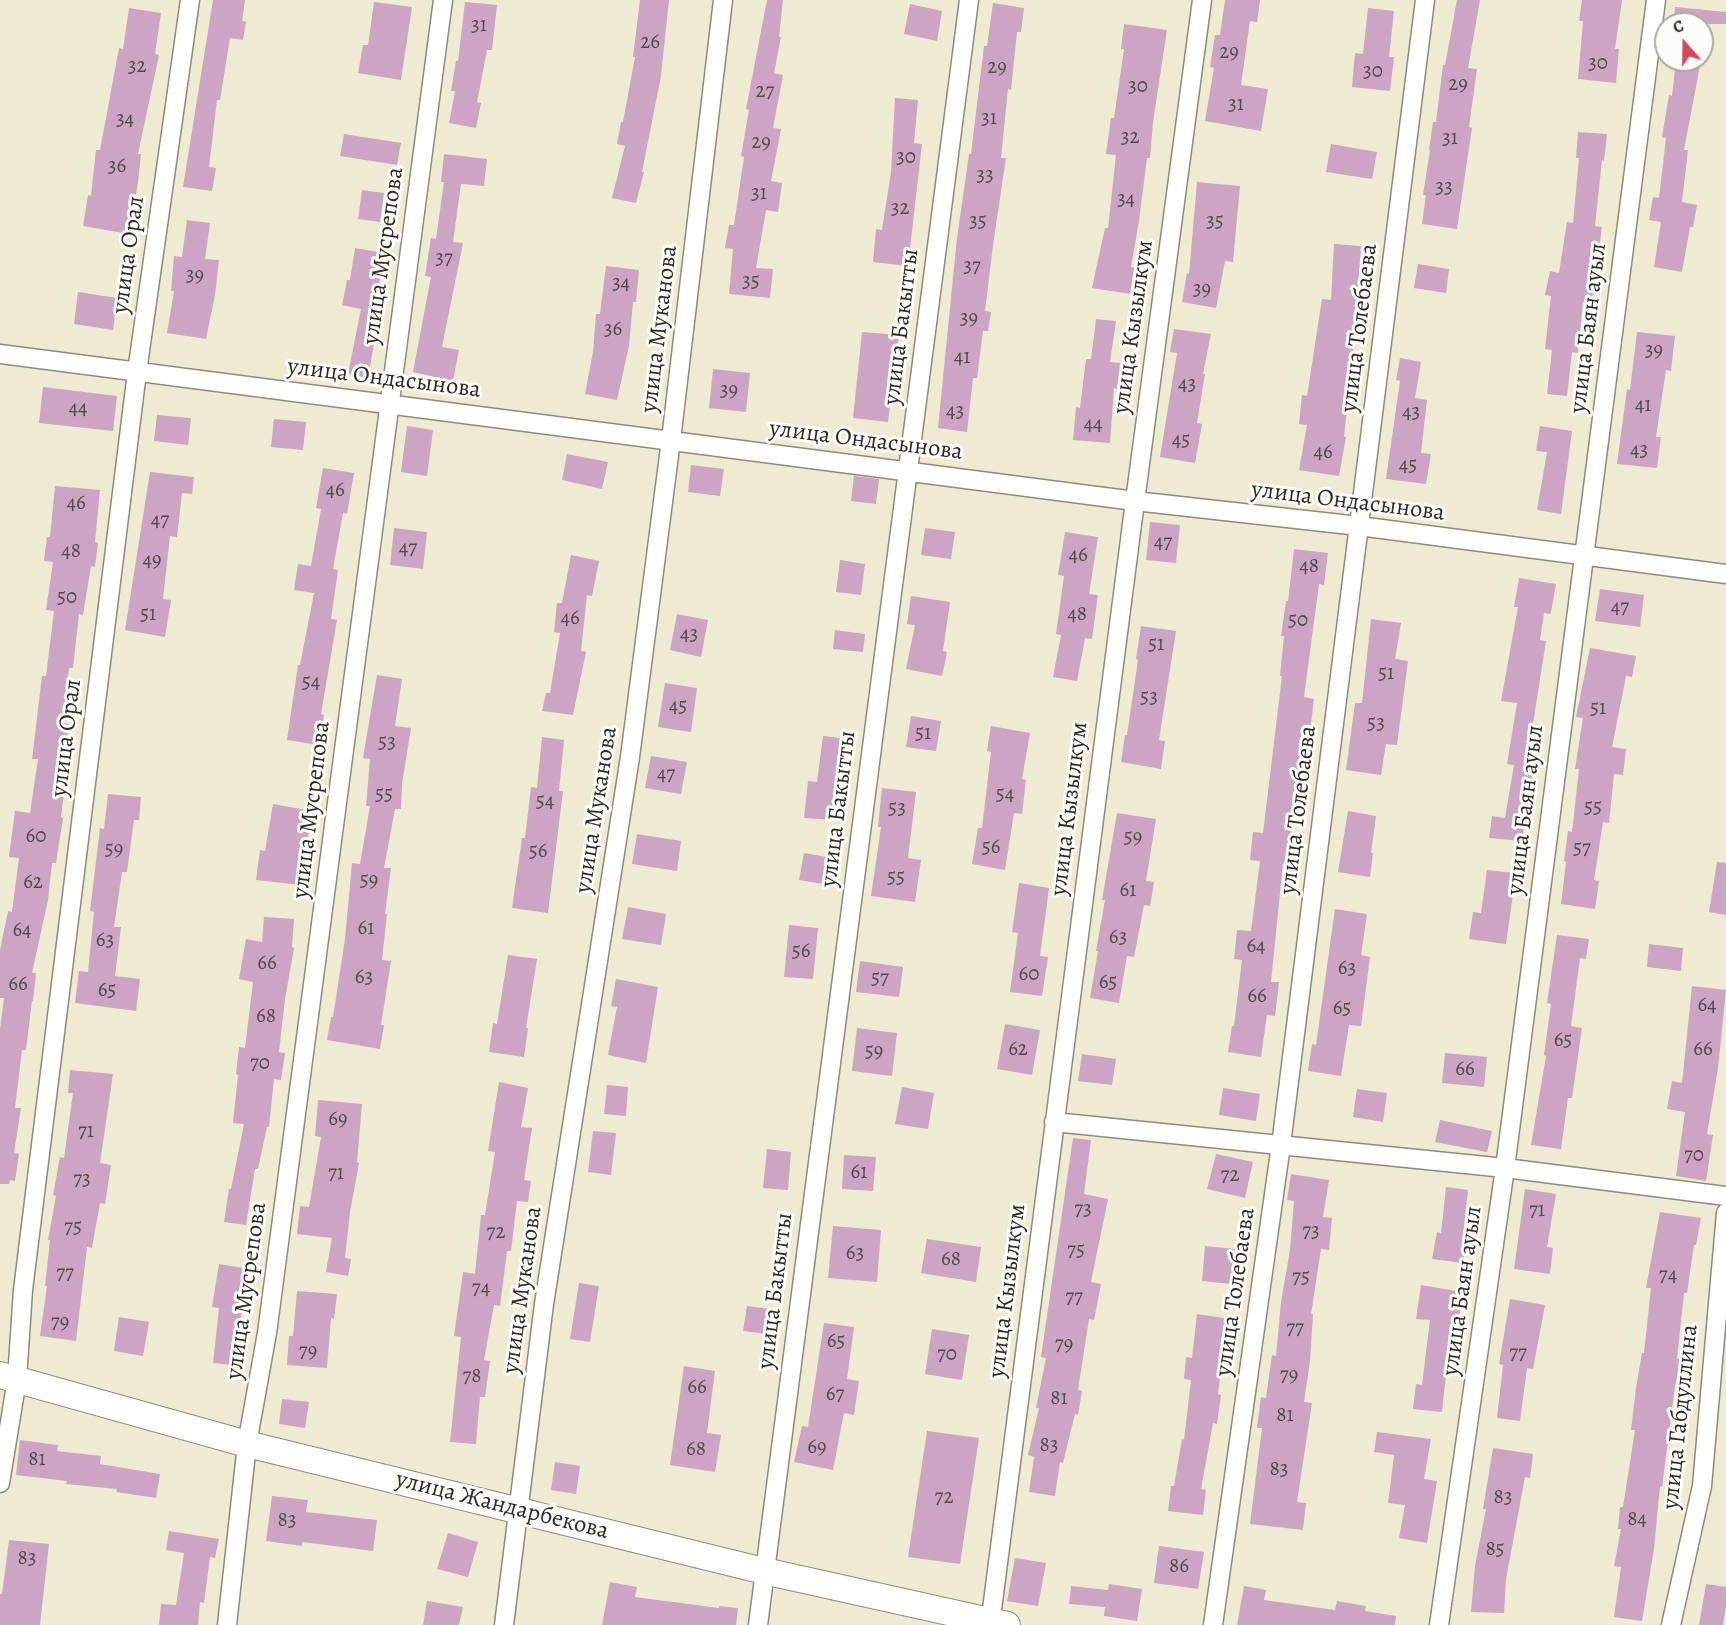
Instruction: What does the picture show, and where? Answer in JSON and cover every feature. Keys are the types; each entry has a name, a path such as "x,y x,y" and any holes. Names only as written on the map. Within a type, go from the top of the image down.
{"street":[{"name":"улица Орал","path":"0,1483 9,1377 23,1290 137,372 190,0"},
{"name":"улица Мусрепова","path":"227,1625 247,1444 267,1333 443,0"},
{"name":"улица Муканова","path":"504,1625 544,1304 630,757 671,440 723,0"},
{"name":"улица Бакытты","path":"758,1625 969,0"},
{"name":"улица Кызылкум","path":"996,1624 1054,1122 1134,501 1202,0"},
{"name":"улица Толебаева","path":"1214,1625 1281,1145 1425,0"},
{"name":"улица Баян ауыл","path":"1439,1625 1505,1168 1656,0"},
{"name":"улица Ондасынова","path":"0,354 1134,501 1359,526 1726,574"},
{"path":"1054,1122 1505,1168 1726,1196"},
{"name":"улица Габдуллина","path":"1671,1625 1702,1486 1726,1213"},
{"name":"улица Жандарбекова","path":"9,1377 247,1444 764,1571 996,1624"}],"building":[{"path":"213,0 245,0 242,21 246,22 243,40 230,38 220,100 217,100 209,167 216,168 212,191 183,187"},
{"path":"640,0 669,0 661,76 642,172 644,172 636,203 612,198 625,146 617,144 635,57 633,57"},
{"path":"767,0 783,0 779,37 781,37 774,73 783,75 773,128 781,129 771,181 782,183 778,212 766,210 756,268 773,269 770,298 729,294 733,249 725,248 729,225 734,225 744,157 741,156 749,110 746,109"},
{"path":"1225,0 1260,0 1257,22 1250,21 1241,85 1268,89 1261,131 1205,121 1214,68 1210,67 1215,35 1220,35"},
{"path":"1457,0 1480,0 1468,68 1477,69 1469,127 1472,128 1457,229 1422,224 1426,195 1423,195 1433,122 1436,122 1443,65 1445,65"},
{"path":"1582,0 1622,0 1615,49 1619,49 1616,83 1578,79 1583,21 1579,21"},
{"path":"374,2 412,7 401,80 358,73 363,45 368,45"},
{"path":"465,2 497,5 492,50 487,50 477,102 481,103 476,128 449,123 455,91 451,91 456,61 458,61"},
{"path":"993,3 1024,8 1021,32 1017,32 1011,90 1008,89 1001,158 1006,158 985,311 991,312 988,331 983,331 977,378 973,378 967,432 938,428 957,238 969,154 971,154 984,46 987,46"},
{"path":"910,4 942,11 937,41 904,34"},
{"path":"1675,7 1726,12 1726,24 1714,24 1714,12 1675,12"},
{"path":"129,8 161,13 155,54 159,55 138,154 141,154 138,183 129,234 83,226 88,195 91,196 96,150 100,150 119,48 123,49"},
{"path":"1368,8 1394,11 1389,57 1394,57 1390,91 1352,87 1355,53 1363,54"},
{"path":"1124,24 1167,30 1150,158 1147,158 1131,267 1134,268 1130,294 1092,288 1105,228 1108,228 1116,155 1106,154 1111,118 1114,118 1124,49 1121,49"},
{"path":"1675,72 1699,72 1684,150 1688,150 1682,202 1697,205 1693,227 1690,227 1682,272 1654,267 1661,222 1649,220 1653,197 1659,198 1666,138 1662,137 1669,95 1672,96"},
{"path":"895,98 918,100 914,143 922,144 908,266 873,262 876,229 882,230 891,172"},
{"path":"1578,132 1607,134 1595,226 1602,227 1595,280 1591,304 1583,302 1578,353 1572,352 1567,396 1547,394 1552,350 1545,349 1551,296 1545,295 1550,271 1559,273 1567,222 1573,223 1579,158 1576,158"},
{"path":"344,134 401,143 397,165 340,156"},
{"path":"1331,144 1377,152 1372,179 1326,172"},
{"path":"444,154 487,159 484,186 461,184 453,242 463,243 442,347 459,350 453,381 413,372 431,277 425,276 431,238 436,239 444,182 441,182"},
{"path":"1197,182 1240,186 1233,262 1225,261 1216,308 1182,302 1187,273 1189,274"},
{"path":"362,190 384,193 380,222 358,219"},
{"path":"187,220 210,223 205,259 219,260 206,339 167,333 174,291 171,291 174,256 182,257"},
{"path":"1334,244 1361,246 1357,303 1360,304 1346,400 1348,400 1344,437 1346,437 1339,476 1299,470 1307,425 1299,424 1302,395 1307,396 1322,299 1331,300"},
{"path":"355,248 384,253 379,285 384,286 368,378 348,374 361,309 342,305 347,280 350,280"},
{"path":"1418,264 1449,269 1446,293 1414,288"},
{"path":"606,266 639,270 629,346 617,400 585,394 593,352 596,314 600,314"},
{"path":"78,292 117,298 113,330 74,324"},
{"path":"1096,319 1116,321 1110,362 1120,363 1117,389 1114,388 1110,443 1073,440 1076,407 1080,408 1086,359 1091,359"},
{"path":"1174,329 1211,334 1203,374 1205,374 1197,423 1202,424 1195,463 1160,457 1177,353 1170,352"},
{"path":"862,332 899,335 888,422 853,418"},
{"path":"1637,332 1675,336 1671,371 1666,370 1656,437 1661,437 1657,468 1617,464"},
{"path":"1400,358 1421,362 1415,398 1427,400 1421,453 1431,454 1426,484 1386,479 1400,381 1396,380"},
{"path":"713,369 750,373 746,412 709,408"},
{"path":"43,387 117,396 113,431 39,423"},
{"path":"157,415 191,418 188,445 154,441"},
{"path":"274,419 306,422 303,450 271,447"},
{"path":"407,426 433,430 427,476 401,472"},
{"path":"1540,426 1572,431 1561,514 1537,510 1547,452 1536,451"},
{"path":"567,454 608,462 602,489 562,480"},
{"path":"691,465 724,469 720,496 688,492"},
{"path":"323,468 354,473 347,514 343,513 333,569 338,570 331,619 337,620 321,714 324,715 319,745 287,740 298,665 300,665 314,593 294,590 298,564 311,566 321,509 316,508"},
{"path":"150,472 194,477 192,494 182,493 177,537 170,536 163,599 171,600 165,637 125,630"},
{"path":"854,476 879,479 876,504 851,501"},
{"path":"55,486 100,490 95,542 98,543 95,567 91,566 83,615 79,614 73,668 69,668 62,723 69,724 63,777 66,778 61,817 63,818 56,863 52,863 48,900 32,973 36,973 33,1001 26,1050 22,1050 15,1108 21,1108 14,1153 19,1154 15,1181 10,1180 9,1184 0,1184 0,1029 4,998 0,998 0,950 8,911 12,912 19,858 9,857 15,811 30,813 38,759 32,759 42,676 46,676 54,611 46,610 53,562 44,561 47,537 50,537"},
{"path":"1150,522 1180,525 1176,563 1146,560"},
{"path":"394,528 427,532 423,569 390,565"},
{"path":"925,528 955,532 951,559 921,555"},
{"path":"1065,532 1098,537 1089,594 1098,595 1092,639 1085,638 1077,681 1053,677 1061,635 1056,634 1064,576 1058,575"},
{"path":"1294,549 1328,553 1324,585 1319,584 1304,697 1314,699 1309,739 1305,739 1288,863 1283,863 1271,982 1279,982 1275,1016 1267,1015 1261,1057 1228,1052 1232,1026 1234,1026 1242,960 1234,959 1237,930 1251,931 1260,861 1250,860 1253,832 1263,833 1282,676 1280,676 1284,636 1281,636"},
{"path":"571,555 599,561 592,596 587,595 581,651 586,652 573,715 542,711 546,693 550,693 560,633 554,632 557,603 562,603"},
{"path":"840,560 865,564 861,595 836,592"},
{"path":"1519,578 1556,584 1551,612 1550,614 1544,613 1540,640 1546,641 1533,724 1540,725 1522,841 1489,838 1492,816 1505,818 1514,765 1507,764 1517,703 1501,701 1518,607 1514,607"},
{"path":"1600,589 1644,595 1640,627 1595,621"},
{"path":"911,596 950,602 943,651 947,652 942,676 906,669 915,625 907,624"},
{"path":"677,614 708,620 701,657 670,650"},
{"path":"1371,619 1401,623 1395,659 1408,661 1397,745 1386,744 1381,775 1346,770 1355,703 1362,703"},
{"path":"1141,626 1176,631 1159,740 1165,741 1161,769 1121,762 1125,735 1127,735"},
{"path":"835,630 865,634 863,652 833,649"},
{"path":"1590,648 1636,656 1632,677 1626,676 1612,747 1626,749 1623,775 1614,774 1609,823 1603,822 1594,880 1599,881 1595,909 1561,904 1568,831 1572,832 1579,769 1575,769 1583,718 1576,717"},
{"path":"377,675 402,679 395,726 411,728 402,784 401,809 395,809 384,868 391,868 382,960 391,961 381,1025 384,1025 380,1049 327,1040 331,1017 333,1017 345,939 352,863 360,864 370,806 366,806 370,759 363,758"},
{"path":"665,683 697,688 691,732 658,727"},
{"path":"911,716 941,721 936,751 906,747"},
{"path":"991,726 1030,733 1022,779 1026,780 1022,814 1014,813 1005,870 972,864 978,828 982,828 991,752 987,751"},
{"path":"823,736 849,739 845,771 839,770 834,820 804,818 808,781 817,782"},
{"path":"542,737 564,740 559,791 563,791 548,913 512,908 522,838 525,838 531,787 537,788"},
{"path":"651,756 687,762 681,794 645,788"},
{"path":"882,788 916,792 908,858 921,860 915,902 871,896 881,827 878,827"},
{"path":"108,794 141,797 139,820 134,820 127,872 122,872 114,927 121,927 115,976 140,979 136,1011 75,1003 79,971 88,972 94,912 90,911 100,828 104,829"},
{"path":"273,804 312,811 301,885 256,880 260,850 265,851"},
{"path":"1348,811 1376,816 1370,877 1338,872"},
{"path":"1117,813 1156,819 1146,881 1154,882 1150,906 1144,905 1134,957 1127,956 1119,1003 1090,998 1105,900 1102,900"},
{"path":"637,834 681,841 677,871 632,864"},
{"path":"804,853 833,858 829,885 799,880"},
{"path":"1717,862 1726,863 1726,915 1709,912"},
{"path":"1487,870 1516,873 1506,944 1469,939 1473,912 1481,913"},
{"path":"1019,883 1049,888 1040,956 1048,957 1042,996 1010,992 1018,933 1012,932"},
{"path":"628,907 666,914 661,945 622,939"},
{"path":"1335,909 1367,914 1361,955 1370,957 1361,1026 1349,1025 1341,1076 1308,1071 1312,1044 1316,1045"},
{"path":"264,917 294,919 292,947 294,948 279,1052 285,1053 281,1080 274,1079 269,1127 267,1127 258,1169 255,1169 246,1225 224,1222 244,1124 233,1123 238,1075 236,1074 239,1047 245,1048 253,982 239,979 246,939 262,942"},
{"path":"789,925 818,928 813,979 784,977"},
{"path":"1557,935 1589,939 1586,959 1580,958 1571,1026 1582,1028 1572,1098 1568,1098 1561,1149 1531,1145 1546,1056 1544,1055 1551,1004 1547,1003"},
{"path":"1649,944 1683,948 1681,971 1647,967"},
{"path":"508,955 537,959 526,1028 528,1028 524,1057 489,1052 493,1023 497,1024"},
{"path":"860,961 903,967 899,997 856,992"},
{"path":"616,979 658,987 646,1063 608,1055 617,1007 611,1006"},
{"path":"1692,986 1726,990 1718,1068 1707,1134 1713,1135 1706,1181 1676,1176 1685,1112 1667,1109 1672,1081 1682,1083"},
{"path":"1005,1024 1040,1030 1032,1075 997,1069"},
{"path":"857,1028 897,1033 892,1076 852,1071"},
{"path":"1445,1053 1487,1057 1484,1087 1442,1083"},
{"path":"1082,1054 1116,1059 1112,1085 1078,1081"},
{"path":"70,1070 113,1074 100,1163 111,1165 105,1204 100,1203 92,1248 87,1247 76,1341 40,1336 47,1286 45,1286 50,1240 48,1240 56,1196 53,1195 60,1157 64,1158 73,1093 68,1093"},
{"path":"499,1082 528,1088 521,1127 532,1128 524,1180 531,1181 528,1202 517,1201 511,1251 507,1251 500,1306 494,1305 484,1360 490,1361 485,1397 480,1397 476,1444 450,1442 461,1337 454,1336 463,1272 475,1274 481,1215 485,1215 495,1152 488,1151"},
{"path":"607,1085 628,1087 626,1116 604,1114"},
{"path":"902,1087 934,1093 928,1129 895,1124"},
{"path":"1223,1088 1260,1094 1256,1121 1219,1115"},
{"path":"1357,1089 1387,1093 1383,1122 1353,1117"},
{"path":"318,1100 362,1104 357,1162 359,1163 345,1258 351,1259 348,1276 326,1272 332,1238 297,1234 300,1206 309,1207 321,1137 315,1136"},
{"path":"1440,1120 1492,1131 1487,1152 1435,1142"},
{"path":"593,1131 616,1133 611,1175 588,1172"},
{"path":"1073,1138 1091,1140 1084,1194 1108,1199 1091,1282 1101,1284 1094,1320 1089,1319 1078,1390 1082,1391 1078,1415 1075,1414 1063,1463 1060,1462 1055,1496 1029,1492 1034,1457 1028,1455 1039,1408 1036,1408 1046,1358 1041,1357"},
{"path":"767,1149 791,1152 788,1190 763,1188"},
{"path":"1216,1154 1253,1162 1245,1198 1207,1189"},
{"path":"844,1155 876,1157 873,1191 842,1189"},
{"path":"1291,1174 1329,1180 1323,1217 1332,1218 1329,1250 1321,1249 1311,1314 1313,1314 1310,1361 1304,1402 1312,1403 1297,1502 1306,1503 1303,1530 1250,1524 1262,1428 1257,1428 1261,1397 1266,1398 1272,1355 1276,1356 1281,1302 1290,1250 1294,1201 1287,1200"},
{"path":"1446,1187 1468,1190 1463,1236 1467,1237 1463,1263 1432,1259 1437,1232 1441,1233"},
{"path":"1525,1189 1556,1194 1547,1247 1553,1248 1550,1274 1514,1269"},
{"path":"1660,1212 1701,1218 1696,1245 1694,1245 1687,1293 1684,1293 1677,1359 1681,1359 1675,1386 1662,1487 1660,1486 1654,1549 1642,1621 1614,1617 1621,1567 1614,1566 1621,1529 1618,1529 1620,1507 1623,1507 1635,1430 1631,1430 1636,1388 1642,1353 1644,1353 1651,1288 1646,1288"},
{"path":"833,1226 881,1230 877,1282 828,1278"},
{"path":"927,1239 981,1247 976,1282 921,1273"},
{"path":"1205,1246 1235,1249 1231,1284 1202,1281"},
{"path":"219,1264 249,1269 238,1335 243,1336 240,1366 213,1363 219,1308 212,1307"},
{"path":"579,1283 599,1286 590,1342 570,1339"},
{"path":"1421,1285 1462,1292 1454,1366 1447,1365 1442,1412 1413,1409 1416,1384 1422,1385 1430,1320 1416,1319"},
{"path":"297,1291 337,1294 334,1319 331,1318 327,1368 287,1365 289,1336 293,1336"},
{"path":"1510,1299 1545,1305 1533,1369 1527,1368 1520,1421 1497,1418 1503,1365 1499,1364"},
{"path":"747,1306 779,1310 775,1335 743,1331"},
{"path":"1197,1314 1230,1319 1227,1337 1225,1336 1217,1424 1213,1423 1201,1489 1206,1490 1203,1515 1168,1511 1171,1486 1174,1486 1182,1439 1184,1440 1191,1380 1184,1379 1186,1357 1192,1358"},
{"path":"119,1317 149,1322 143,1356 114,1351"},
{"path":"824,1323 854,1327 847,1379 859,1381 854,1415 844,1413 833,1470 794,1462 802,1426 808,1427"},
{"path":"932,1329 969,1335 962,1380 925,1374"},
{"path":"684,1366 715,1371 707,1433 721,1435 715,1472 670,1465"},
{"path":"282,1399 309,1402 305,1428 279,1424"},
{"path":"927,1431 979,1438 960,1564 908,1557"},
{"path":"1377,1432 1431,1439 1424,1479 1437,1481 1427,1543 1399,1538 1405,1505 1388,1503 1394,1455 1374,1452"},
{"path":"20,1440 58,1445 57,1451 101,1456 100,1464 160,1474 156,1498 116,1492 117,1489 66,1484 67,1481 16,1475"},
{"path":"1493,1448 1533,1454 1530,1478 1525,1477 1506,1579 1504,1613 1471,1612 1475,1566 1486,1509 1483,1509"},
{"path":"555,1462 580,1466 576,1494 551,1490"},
{"path":"272,1496 308,1500 306,1512 377,1520 373,1551 302,1542 302,1546 266,1541"},
{"path":"169,1531 219,1539 215,1558 210,1557 204,1603 200,1602 198,1625 159,1625 161,1604 176,1605 184,1553 166,1550"},
{"path":"448,1533 478,1542 468,1577 437,1569"},
{"path":"9,1540 49,1544 40,1625 0,1625 0,1594 2,1594"},
{"path":"1159,1546 1204,1552 1198,1589 1154,1583"},
{"path":"1015,1558 1046,1563 1038,1606 1007,1601"},
{"path":"610,1582 637,1587 635,1597 719,1608 719,1606 738,1608 736,1625 602,1625"},
{"path":"1109,1584 1142,1589 1137,1621 1104,1616 1105,1607 1069,1604 1071,1586 1108,1590"},
{"path":"1706,1584 1726,1587 1723,1625 1699,1625"},
{"path":"1244,1586 1266,1590 1264,1600 1335,1610 1337,1601 1366,1606 1365,1611 1396,1616 1395,1625 1237,1625"},
{"path":"427,1601 463,1607 459,1625 423,1625"}]}
